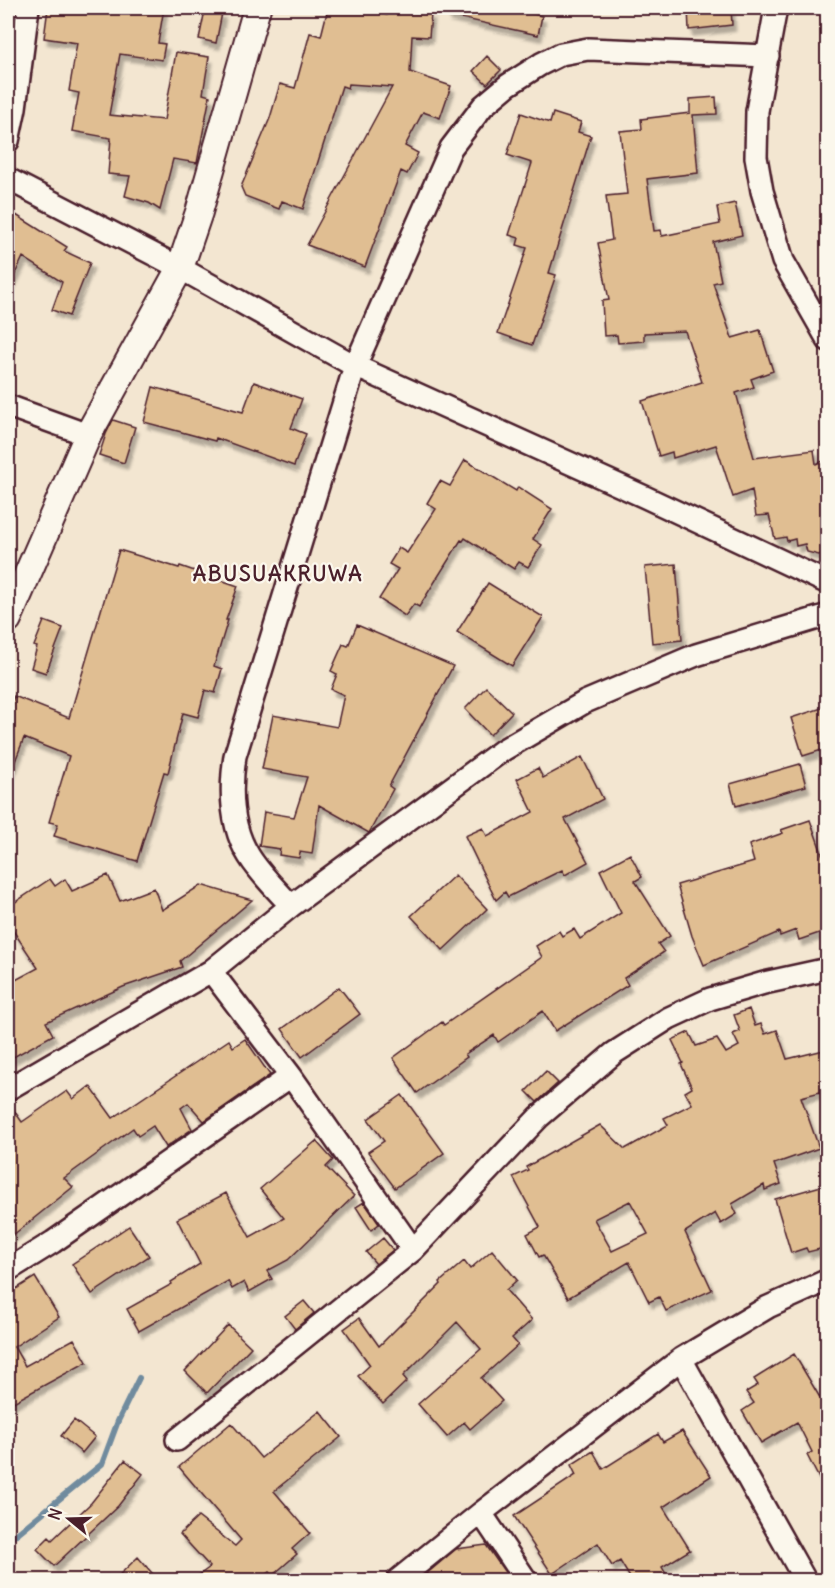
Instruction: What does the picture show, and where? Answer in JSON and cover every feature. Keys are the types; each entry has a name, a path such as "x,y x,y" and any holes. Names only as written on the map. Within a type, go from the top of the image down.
{"street":[{"path":"8,141 15,108 28,8"},
{"path":"8,619 88,435 180,268 200,212 258,8"},
{"path":"776,8 758,111 756,157 762,191 783,261 828,340"},
{"path":"291,906 248,854 232,807 231,779 235,756 355,366 451,148 483,106 507,85 561,54 588,48 768,56"},
{"path":"8,179 180,268 355,366 645,497 828,583"},
{"path":"8,406 88,435"},
{"path":"8,1089 211,971 291,906 503,750 585,702 696,655 828,615"},
{"path":"177,1440 414,1250 539,1117 614,1053 669,1018 710,999 764,983 828,969"},
{"path":"211,971 291,1076 414,1250"},
{"path":"8,1270 53,1242 291,1076"},
{"path":"398,1581 481,1513 681,1359 768,1307 828,1280"},
{"path":"681,1359 805,1581"},
{"path":"481,1513 526,1581"}],"building":[{"path":"48,8 164,8 158,43 165,44 162,60 120,54 109,115 164,120 176,52 209,57 203,94 210,96 197,163 173,159 160,210 149,203 125,196 130,176 108,174 111,138 72,131 79,93 69,91 77,43 44,38"},
{"path":"328,8 360,8 387,15 387,11 431,14 429,37 412,36 410,72 451,86 440,118 423,112 405,146 418,153 407,174 401,171 365,267 307,245 392,87 349,84 348,88 342,86 303,209 282,201 279,209 245,196 241,187 270,118 280,84 295,88 310,33 321,36"},
{"path":"448,8 508,8 542,16 538,35 447,15"},
{"path":"688,8 731,8 732,25 689,30"},
{"path":"205,10 222,13 216,43 199,39"},
{"path":"487,56 501,70 487,84 473,71"},
{"path":"716,97 717,114 693,115 698,173 647,179 654,231 661,230 662,236 720,224 717,207 735,203 742,235 713,242 721,281 713,283 732,338 760,330 773,371 751,379 754,387 736,393 754,458 814,450 816,464 828,459 828,551 819,555 807,552 805,544 796,546 795,539 787,541 786,537 775,539 769,515 756,516 752,490 733,497 716,445 673,458 672,452 659,456 642,401 702,382 685,331 644,333 644,341 618,343 617,335 604,336 602,301 609,300 598,243 612,240 606,196 627,194 620,131 642,129 641,119 690,113 690,99"},
{"path":"521,113 550,123 553,113 581,122 578,132 591,136 549,273 556,275 532,345 498,333 527,248 517,245 519,238 509,235 532,163 507,155"},
{"path":"8,210 67,247 64,251 90,263 69,316 52,310 62,282 23,257 8,289"},
{"path":"254,382 302,399 291,428 306,434 294,466 216,438 215,441 144,422 153,387 243,412"},
{"path":"113,420 135,427 124,463 99,455"},
{"path":"465,460 516,491 518,487 552,509 533,539 542,545 528,567 519,562 514,569 465,538 461,540 419,607 414,604 405,616 379,599 398,569 389,564 399,548 407,553 436,509 427,503 440,481 450,486"},
{"path":"119,550 179,568 180,566 238,586 214,666 222,669 215,693 205,690 198,717 183,713 168,773 164,772 137,861 54,836 58,824 49,822 69,756 24,738 8,776 8,714 14,696 69,718"},
{"path":"676,564 682,640 652,643 645,567"},
{"path":"488,583 543,617 512,666 457,632"},
{"path":"44,621 63,628 46,673 31,668 37,647 34,646"},
{"path":"357,625 453,666 389,786 393,789 369,833 319,805 312,854 300,852 299,858 279,855 280,849 259,846 264,812 294,817 307,777 262,769 273,715 337,727 344,695 331,689 337,674 331,671 343,644 348,646"},
{"path":"486,687 512,712 490,735 465,709"},
{"path":"828,706 828,748 803,756 791,718"},
{"path":"582,757 603,799 565,819 588,862 565,875 562,870 508,897 505,892 496,900 465,836 483,828 487,836 533,812 517,779 538,768 543,778"},
{"path":"800,764 806,786 736,806 730,784"},
{"path":"810,820 828,870 828,930 799,940 796,930 780,936 779,932 704,965 692,936 677,885 754,862 749,845"},
{"path":"630,854 642,877 635,881 670,936 658,944 664,952 624,978 628,985 555,1031 543,1011 498,1042 494,1035 465,1054 467,1057 417,1093 393,1058 442,1022 444,1025 542,957 536,946 559,931 562,936 574,929 580,939 621,913 600,870"},
{"path":"108,875 120,901 154,888 162,910 201,885 252,900 180,961 182,967 123,987 46,1022 53,1035 8,1060 8,984 38,968 8,923 8,907 50,879 55,886 65,879 72,891"},
{"path":"455,875 487,909 443,950 411,916"},
{"path":"339,987 360,1014 302,1057 282,1029"},
{"path":"749,1009 755,1026 761,1024 765,1034 777,1030 787,1059 828,1049 828,1090 801,1097 819,1148 774,1164 781,1184 765,1190 764,1185 732,1204 737,1214 721,1224 715,1213 685,1232 712,1290 666,1311 659,1297 649,1302 629,1262 568,1298 543,1255 539,1257 527,1234 540,1227 513,1177 528,1170 526,1167 600,1125 625,1149 668,1125 664,1118 692,1104 685,1092 692,1088 672,1040 689,1032 696,1046 717,1039 726,1053 739,1046 733,1034 740,1031 734,1015","holes":["630,1201 648,1234 612,1251 594,1219"]},
{"path":"245,1039 270,1075 204,1121 188,1103 181,1108 192,1129 166,1147 153,1126 138,1136 133,1128 64,1178 73,1187 8,1239 8,1102 22,1122 67,1091 73,1099 90,1086 113,1118 229,1040 233,1047"},
{"path":"546,1071 558,1083 537,1102 526,1091"},
{"path":"402,1095 444,1153 395,1188 368,1152 384,1141 368,1119"},
{"path":"316,1141 333,1160 326,1167 354,1196 288,1260 267,1271 272,1279 249,1292 244,1282 232,1289 228,1281 139,1331 127,1309 172,1284 171,1282 200,1264 177,1219 226,1193 250,1237 284,1218 260,1189"},
{"path":"828,1184 828,1247 808,1252 806,1248 791,1253 775,1199"},
{"path":"364,1202 379,1224 371,1230 356,1207"},
{"path":"129,1226 149,1256 92,1294 72,1264"},
{"path":"383,1238 393,1250 376,1264 366,1252"},
{"path":"492,1250 517,1280 506,1290 532,1320 512,1338 518,1345 481,1378 502,1401 470,1429 464,1422 447,1437 418,1404 481,1349 457,1322 403,1376 407,1381 383,1404 358,1376 370,1365 344,1329 359,1318 379,1346 441,1284 440,1282 464,1261 470,1269"},
{"path":"35,1277 59,1317 14,1347 25,1366 74,1339 87,1362 8,1405 8,1294"},
{"path":"304,1301 314,1313 295,1329 285,1316"},
{"path":"228,1325 251,1347 207,1393 185,1371"},
{"path":"794,1354 828,1411 828,1496 807,1455 812,1452 797,1422 761,1443 742,1411 754,1403 746,1392 758,1385 754,1379"},
{"path":"320,1411 341,1437 274,1491 310,1533 292,1549 297,1554 273,1575 270,1572 258,1581 191,1581 210,1567 180,1534 198,1517 235,1546 241,1540 179,1467 231,1423 261,1458"},
{"path":"74,1420 95,1437 82,1453 61,1436"},
{"path":"682,1431 711,1476 663,1507 690,1550 662,1567 670,1581 632,1581 620,1561 612,1566 598,1543 552,1574 514,1516 576,1475 571,1465 593,1451 603,1469 658,1434 663,1442"},
{"path":"125,1460 143,1474 118,1506 54,1566 37,1549 49,1537 52,1540 91,1503"},
{"path":"486,1545 511,1581 418,1581 456,1549"},
{"path":"138,1557 159,1581 113,1581"}],"waterway":[{"path":"8,1541 102,1464 118,1421 139,1378"}],"district":[{"name":"ABUSUAKRUWA","path":"278,574"}]}
